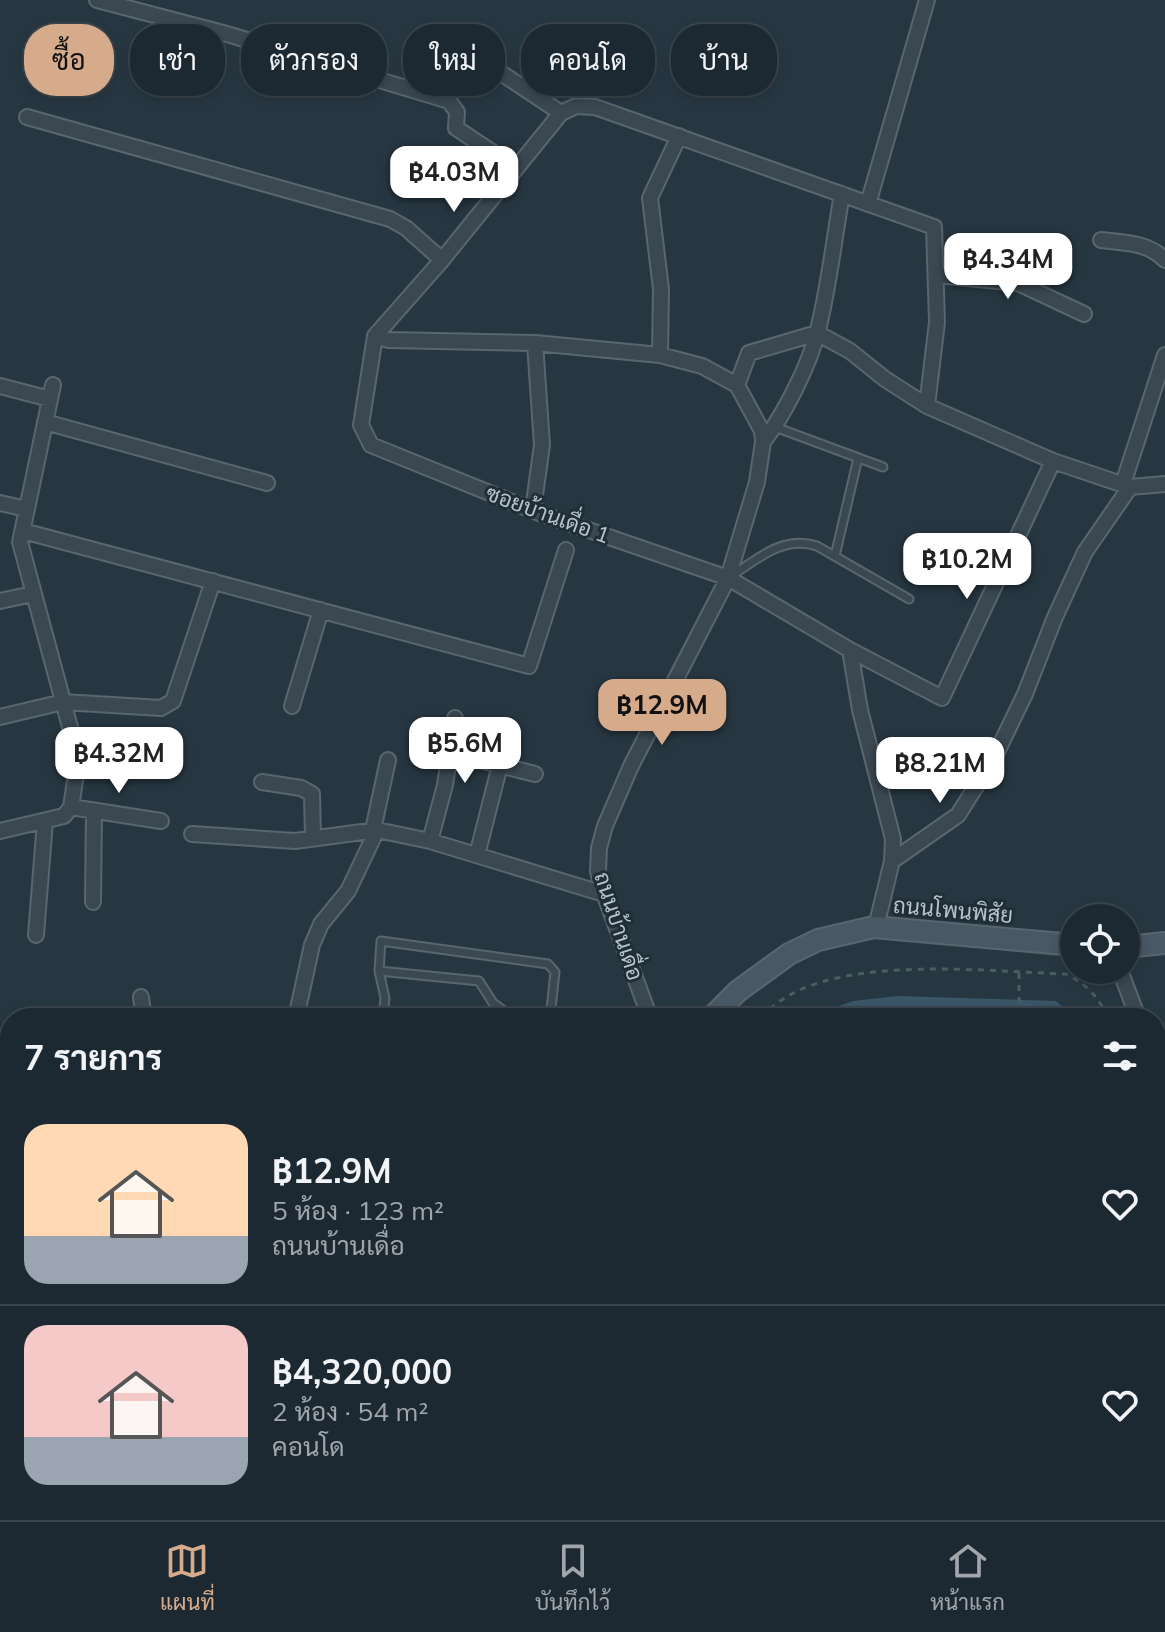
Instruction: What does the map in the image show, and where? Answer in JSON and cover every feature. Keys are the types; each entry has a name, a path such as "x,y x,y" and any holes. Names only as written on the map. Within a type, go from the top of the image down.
{"street":[{"path":"97,0 227,34 449,101 457,112 456,128 516,168"},
{"path":"868,204 927,0"},
{"path":"505,76 561,113"},
{"path":"763,442 762,431 753,411 737,385 702,366 660,355 535,343 389,340 375,336 442,260 561,113 576,106 595,107 934,227 937,322 927,406"},
{"path":"27,117 380,216 406,228 442,260"},
{"path":"660,355 661,289 650,198 679,136"},
{"path":"763,442 790,398 817,333 842,194"},
{"path":"1101,240 1139,244 1156,251 1165,260"},
{"path":"936,275 1018,283 1084,314"},
{"path":"737,385 749,353 817,333 850,351 885,379 927,406 1053,461 1127,486 1165,484"},
{"name":"ซอยบ้านเดื่อ 1","path":"375,336 361,425 371,445 533,510 728,578 850,650 942,698 1053,461"},
{"path":"533,510 542,445 535,343"},
{"path":"892,861 958,815 995,756 1025,694 1085,552 1127,486 1165,355"},
{"path":"0,386 52,392 20,542 71,731 77,768 71,807 64,816 0,831"},
{"path":"45,422 267,483"},
{"name":"ถนนบ้านเดื่อ","path":"646,1008 604,894 598,871 599,848 605,826 631,766 728,578 757,482 763,442"},
{"path":"0,503 27,509"},
{"path":"23,531 529,666 566,550"},
{"path":"0,717 63,702 161,708 173,701 213,581"},
{"path":"0,601 33,594"},
{"path":"292,706 321,610"},
{"path":"850,650 860,710 891,827 892,861 876,927"},
{"path":"430,841 445,785 455,718"},
{"path":"460,755 535,774"},
{"path":"298,1008 312,945 321,924 348,891 375,830 388,760"},
{"path":"477,855 500,765"},
{"path":"262,782 301,788 312,794 313,838"},
{"path":"71,807 161,821"},
{"path":"93,902 94,811"},
{"path":"36,935 45,821"},
{"path":"192,834 295,841 375,830 430,841 604,894"},
{"name":"ถนนโพนพิสัย","path":"721,1008 738,991 789,954 818,940 876,927 1060,944"},
{"path":"1140,946 1165,943"},
{"path":"1125,984 1134,1008"},
{"path":"141,997 143,1008"},
{"path":"545,1520 567,1520"}],"lane":[{"path":"775,427 883,467"},
{"path":"835,556 858,458"},
{"path":"728,578 780,545 801,541 817,546 909,599"},
{"path":"384,1008 379,971 381,941 548,964 555,972 551,1008"},
{"path":"379,971 479,981 493,1003 500,1008"}],"path":[{"path":"773,1008 781,1000 809,986 847,975 898,969 1066,974 1080,981 1095,995 1102,1008"},
{"path":"1019,973 1019,1008"}],"water":[{"path":"898,996 1056,1001 1064,1008 834,1008 853,1001"}]}
